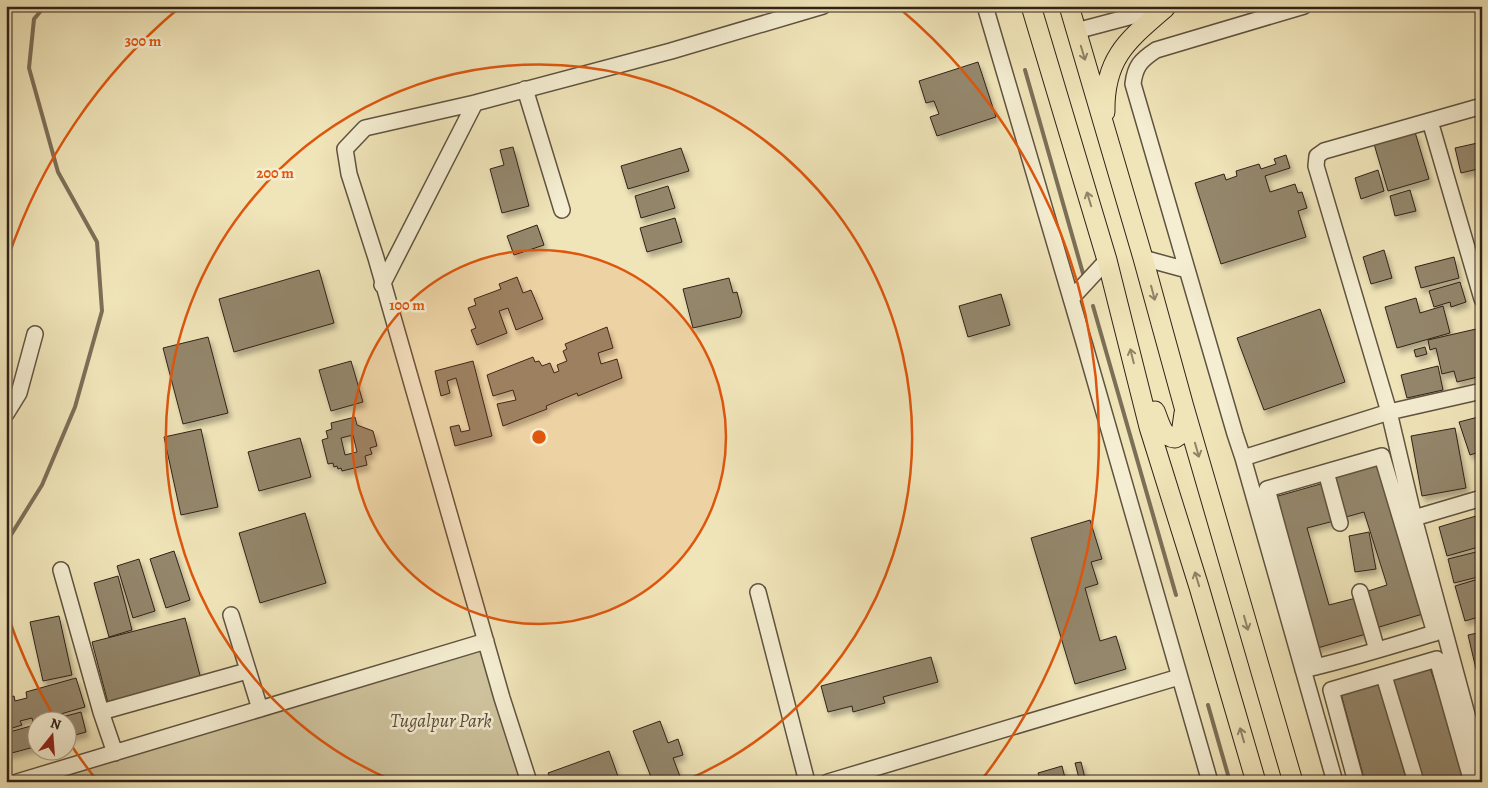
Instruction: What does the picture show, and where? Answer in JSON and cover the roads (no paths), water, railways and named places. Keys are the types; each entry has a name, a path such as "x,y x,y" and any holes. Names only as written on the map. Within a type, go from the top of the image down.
{"main road":[{"path":"1031,6 1107,260 1150,427 1256,782"},
{"path":"1073,7 1076,31 1293,782"},
{"path":"1105,127 1105,97 1110,72 1119,53 1132,36 1168,7"},
{"path":"1141,392 1151,400 1164,433 1171,438 1176,438 1181,434 1184,407"}],"street":[{"path":"529,782 382,285 376,258 348,174 345,150 365,128 475,103 672,51 823,6"},
{"path":"985,6 1210,782"},
{"path":"1304,6 1156,50 1144,59 1134,72 1134,84 1243,458 1259,491 1310,668 1335,782"},
{"path":"1076,31 1168,7"},
{"path":"525,90 562,210"},
{"path":"382,285 475,103"},
{"path":"1474,778 1389,412 1316,166 1318,156 1324,151 1482,106"},
{"path":"1430,121 1482,299"},
{"path":"1143,258 1187,270"},
{"path":"1071,298 1107,260"},
{"path":"6,414 19,393 35,334"},
{"path":"1243,458 1389,412 1482,391"},
{"path":"1259,491 1382,456 1434,632 1310,668"},
{"path":"1326,472 1340,523"},
{"path":"1414,518 1482,498"},
{"path":"61,570 101,712 116,753"},
{"path":"758,592 807,782"},
{"path":"1360,592 1377,650"},
{"path":"231,615 260,709"},
{"path":"17,782 486,641"},
{"path":"1356,782 1331,690 1437,660 1474,778"},
{"path":"101,712 247,671"},
{"path":"1384,676 1416,782"},
{"path":"828,782 1179,677"}],"waterway":[{"path":"6,543 42,485 75,407 102,311 97,242 58,172 29,68 34,19 45,6"},
{"path":"1025,70 1084,277"},
{"path":"1093,306 1176,595"},
{"path":"1208,705 1230,782"}],"park label":[{"name":"Tugalpur Park","path":"441,720"}]}
